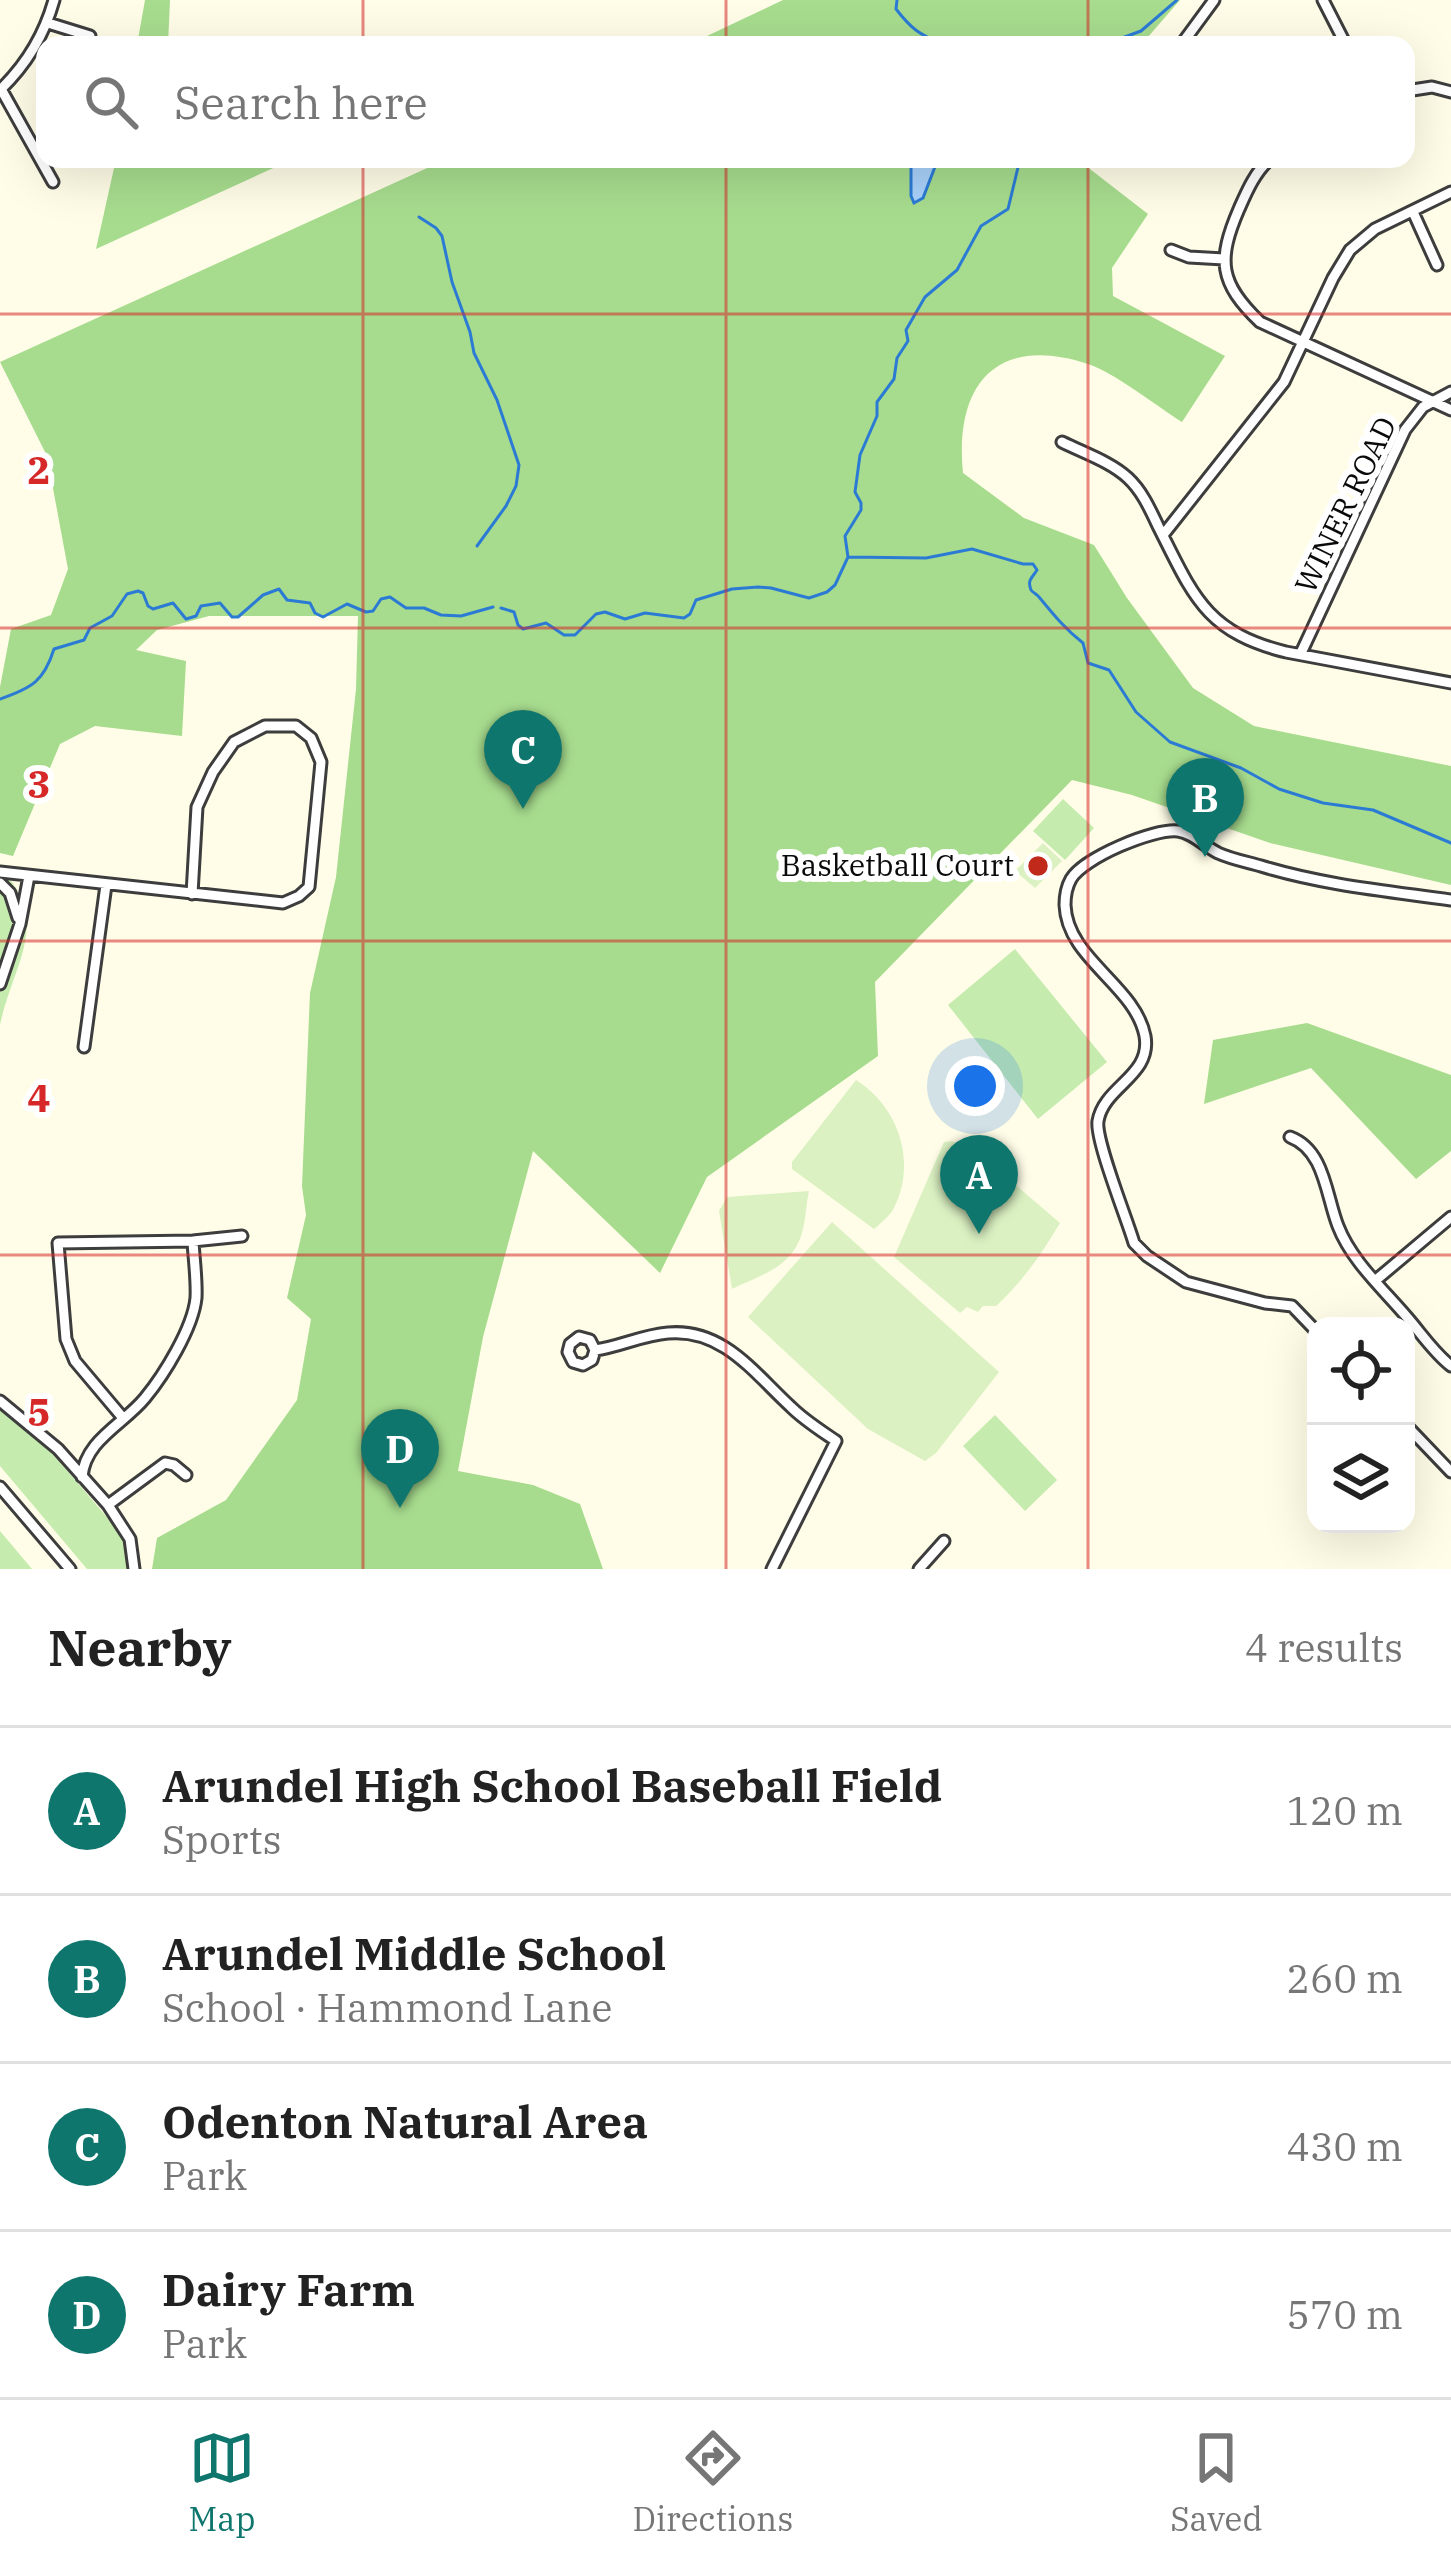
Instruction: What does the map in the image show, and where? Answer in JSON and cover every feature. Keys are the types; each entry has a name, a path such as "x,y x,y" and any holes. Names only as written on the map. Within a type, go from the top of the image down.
{"street":[{"path":"41,36 54,0"},
{"path":"1188,36 1214,0"},
{"path":"1323,0 1341,36"},
{"path":"48,23 90,36"},
{"path":"36,46 1,89 36,152"},
{"path":"1415,90 1432,87 1451,92"},
{"path":"45,168 53,182"},
{"path":"1259,168 1231,229 1224,259 1239,302 1260,322 1451,410"},
{"path":"1163,536 1284,382 1350,250 1375,230 1451,192"},
{"path":"1413,212 1437,266"},
{"path":"1171,250 1189,257 1224,259"},
{"name":"WINER ROAD","path":"1300,653 1405,430 1423,407 1451,392"},
{"path":"1062,442 1130,480 1197,600 1232,633 1262,646 1451,682"},
{"path":"0,872 191,895 283,903 299,896 309,887 321,762 311,738 296,726 265,726 234,742 213,772 197,807 191,895"},
{"path":"1307,1322 1292,1306 1186,1282 1134,1243 1097,1128 1108,1096 1139,1067 1144,1034 1130,1006 1066,921 1064,899 1070,879 1081,868 1146,836 1178,831 1220,854 1325,883 1451,900"},
{"path":"0,984 20,924 29,876"},
{"path":"0,883 10,893 20,924"},
{"path":"84,1047 106,885"},
{"path":"1290,1137 1312,1155 1344,1240 1451,1366"},
{"path":"1376,1280 1451,1217"},
{"path":"123,1418 75,1360 66,1339 58,1243 242,1236"},
{"path":"82,1478 86,1458 143,1400 192,1319 196,1296 193,1241"},
{"path":"595,1350 669,1333 714,1340 735,1353 796,1413 836,1441 772,1569"},
{"path":"0,1401 36,1428 108,1505 130,1538 134,1569"},
{"path":"1415,1434 1451,1472"},
{"path":"108,1505 166,1463 186,1475"},
{"path":"0,1487 70,1569"},
{"path":"919,1569 944,1541"}],"green space":[{"path":"145,0 170,0 168,36 139,36"},
{"path":"783,0 1180,0 1149,36 707,36"},
{"path":"114,168 273,168 96,249"},
{"path":"427,168 1089,168 1148,214 1112,268 1113,296 1225,356 1182,422 1088,364 1056,356 1006,362 988,374 966,414 963,473 1024,518 1094,545 1193,688 1254,726 1451,766 1451,885 1270,843 1132,795 1072,780 875,982 878,1056 707,1177 660,1273 533,1151 483,1337 458,1471 533,1485 580,1504 603,1569 152,1569 157,1538 226,1500 297,1400 311,1319 287,1298 306,1215 302,1186 310,993 336,877 356,689 358,616 209,616 157,630 136,650 186,661 182,736 95,726 60,744 13,856 0,853 0,687 11,629 51,615 68,569 47,456 0,362"},
{"path":"1063,799 1094,828 1065,860 1033,831"},
{"name":"Basketball Court","path":"1043,843 1062,861 1035,888 1015,871"},
{"path":"0,867 16,888 27,925 0,1025"},
{"path":"1015,949 1107,1062 1038,1119 948,1005"},
{"path":"1307,1023 1451,1075 1451,1151 1416,1179 1311,1068 1204,1104 1213,1040"},
{"path":"856,1080 893,1120 903,1154 901,1190 888,1217 874,1229 792,1169 792,1162"},
{"path":"944,1142 976,1151 1060,1223 1015,1287 996,1306 983,1306 978,1312 967,1307 960,1313 894,1257"},
{"path":"809,1191 799,1242 785,1261 732,1289 719,1211 727,1197"},
{"path":"832,1222 999,1372 925,1461 868,1429 748,1317"},
{"path":"0,1408 41,1440 117,1529 124,1541 127,1569 87,1569 0,1466"},
{"path":"995,1415 1057,1480 1025,1511 963,1446"},
{"path":"0,1531 32,1569 0,1569"}],"water":[{"path":"911,168 935,168 923,198 914,203"}],"waterway":[{"path":"897,0 896,9 925,36"},
{"path":"1127,36 1141,31 1177,0"},
{"path":"501,608 514,612 523,629 546,623 564,635 575,635 596,614 605,612 625,619 645,613 684,618 696,600 732,589 771,588 809,598 827,592 848,557 845,536 861,510 855,492 860,455 877,416 877,402 894,379 897,358 908,341 906,330 925,297 957,270 981,226 1008,209 1018,168"},
{"path":"419,217 442,236 474,353 497,400 519,465 506,506 477,546"},
{"path":"848,557 926,558 972,549 1033,564 1037,570 1031,590 1083,643 1088,663 1109,670 1136,712 1170,742 1241,768 1279,789 1323,803 1373,810 1451,843"},
{"path":"0,699 35,682 54,649 84,640 90,628 112,616 127,594 138,591 153,609 173,603 186,619 196,616 201,606 220,603 232,617 238,617 263,595 279,589 287,600 310,603 323,617 347,604 373,611 381,599 390,597 406,608 441,615 461,616 493,607"}],"place":[{"name":"Odenton Natural Area","path":"523,809"},
{"name":"Arundel Middle School","path":"1205,857"},
{"name":"Basketball Court","path":"1038,866"},
{"name":"Arundel High School Baseball Field","path":"979,1234"},
{"name":"Dairy Farm","path":"400,1508"}]}
